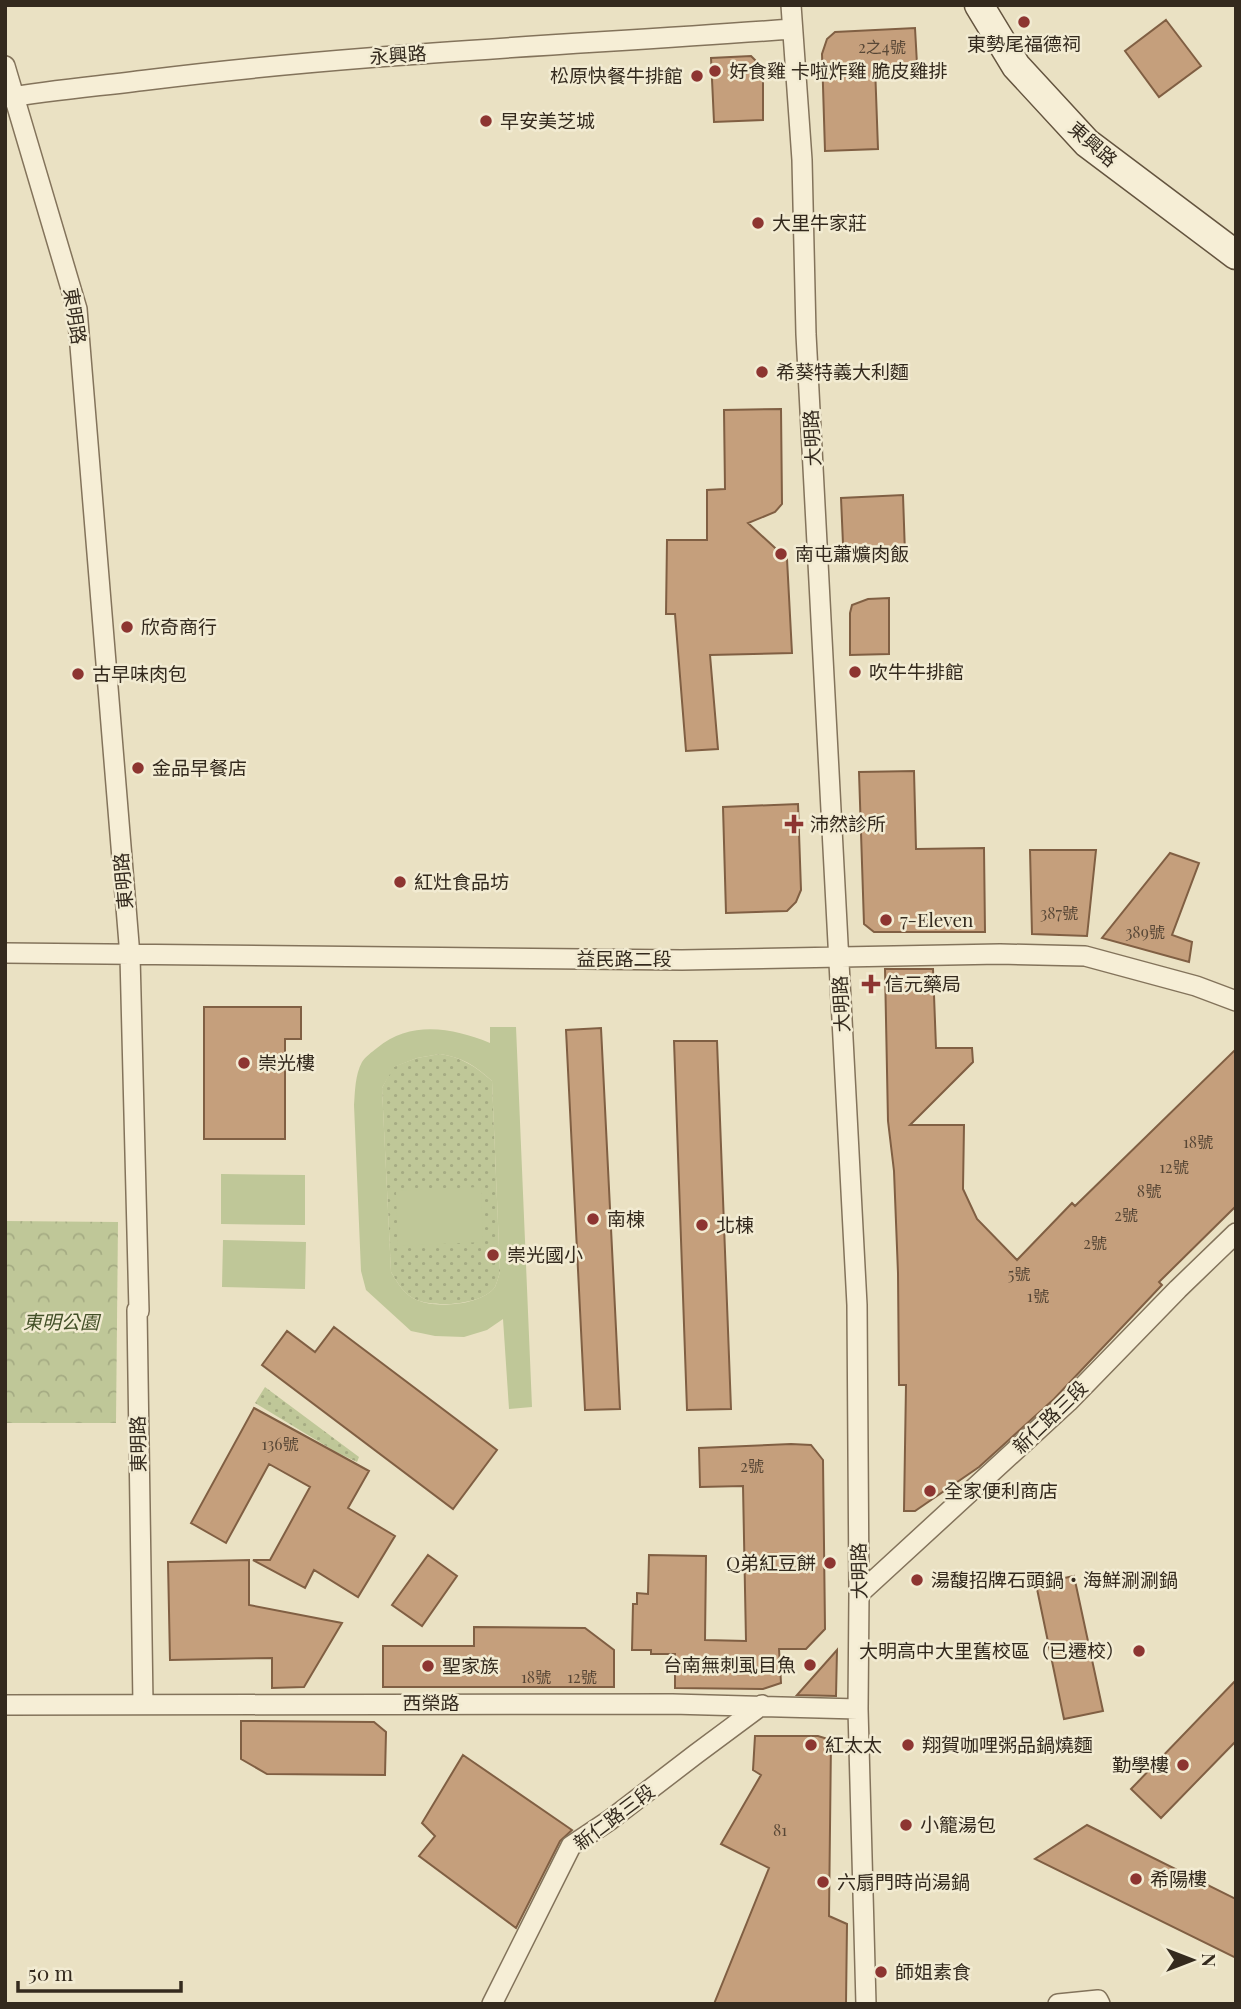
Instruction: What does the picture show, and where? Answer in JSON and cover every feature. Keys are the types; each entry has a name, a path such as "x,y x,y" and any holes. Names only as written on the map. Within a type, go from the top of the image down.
{"street":[{"name":"大明路","path":"791,5 802,160 806,334 857,1305 858,1709 866,2004"},
{"name":"東興路","path":"979,5 1016,66 1087,143 1236,255"},
{"name":"永興路","path":"10,97 255,66 499,47 792,29"},
{"name":"東明路","path":"5,66 10,97 77,309 130,956 139,1311 137,1310 138,1434 143,1704"},
{"name":"益民路二段","path":"5,953 682,960 1000,954 1085,956 1196,986 1236,1001"},
{"name":"新仁路三段","path":"859,1594 1068,1402 1236,1233"},
{"name":"西榮路","path":"5,1705 366,1703 858,1709"},
{"name":"新仁路三段","path":"492,2004 571,1846 762,1706"},
{"path":"1058,2004 1098,2000 1100,2004"}],"green space":[{"path":"490,1027 516,1027 532,1407 509,1409 503,1319 487,1330 464,1337 435,1336 411,1331 366,1290 361,1271 354,1105 362,1062 390,1039 418,1030 447,1031 490,1043","holes":["440,1054 468,1063 492,1081 500,1271 495,1287 489,1293 470,1301 447,1305 417,1300 402,1288 391,1272 382,1088 394,1067 417,1058"]},
{"path":"440,1054 468,1063 492,1081 500,1271 495,1287 489,1293 470,1301 447,1304 413,1298 391,1272 382,1088 393,1067 417,1058"},
{"path":"221,1174 305,1175 305,1225 221,1224"},
{"path":"481,1187 483,1242 398,1246 396,1191"},
{"name":"東明公園","path":"5,1221 118,1222 116,1423 5,1423"},
{"path":"223,1240 306,1242 305,1289 222,1287"},
{"path":"265,1387 359,1457 357,1462 255,1403"}],"building":[{"path":"1166,20 1201,66 1159,97 1125,51"},
{"path":"915,28 917,64 875,66 878,149 825,151 822,54 827,39 835,32"},
{"path":"751,56 763,68 763,120 714,122 711,58"},
{"path":"781,409 782,504 775,512 748,523 787,559 792,653 710,655 718,749 686,751 675,614 666,614 667,540 707,540 707,490 725,489 724,410"},
{"path":"903,495 905,554 865,557 843,544 841,498"},
{"path":"889,598 889,654 850,655 852,605 868,599"},
{"path":"914,771 916,849 984,848 985,932 874,932 864,924 859,772"},
{"path":"798,804 801,890 796,902 787,911 726,913 723,807"},
{"path":"1030,850 1096,850 1087,936 1032,934"},
{"path":"1170,853 1199,863 1172,935 1192,942 1189,962 1102,938"},
{"path":"885,969 933,969 936,1048 972,1048 973,1062 910,1125 964,1125 963,1189 977,1219 1017,1260 1072,1203 1075,1206 1236,1049 1236,1206 1159,1282 1162,1285 1054,1399 979,1467 915,1511 904,1511 906,1385 899,1385 898,1273 894,1171 888,1121"},
{"name":"崇光樓","path":"204,1007 301,1007 301,1039 285,1039 285,1139 204,1139"},
{"name":"南棟","path":"601,1028 620,1409 585,1410 566,1030"},
{"name":"北棟","path":"674,1041 717,1041 731,1409 687,1410"},
{"path":"334,1327 497,1450 453,1509 262,1365 287,1331 315,1352"},
{"path":"254,1408 369,1471 348,1508 395,1536 358,1597 314,1570 305,1588 253,1560 270,1560 310,1487 269,1464 226,1543 191,1523"},
{"path":"811,1445 823,1460 825,1629 806,1649 779,1649 781,1683 763,1689 675,1688 675,1654 651,1654 651,1650 632,1650 633,1604 637,1604 637,1593 648,1594 649,1555 706,1556 705,1640 746,1641 743,1486 700,1487 699,1448"},
{"path":"428,1555 457,1576 422,1626 392,1605"},
{"path":"249,1560 249,1605 342,1623 304,1687 272,1688 272,1658 170,1660 168,1562"},
{"path":"1074,1576 1103,1711 1064,1719 1036,1584"},
{"path":"474,1627 585,1628 614,1650 614,1687 383,1687 383,1646 474,1646"},
{"path":"837,1650 836,1696 797,1695"},
{"name":"勤學樓","path":"1236,1680 1236,1741 1161,1818 1131,1789"},
{"path":"241,1721 374,1722 386,1732 385,1775 267,1774 241,1759"},
{"path":"755,1736 818,1736 831,1740 829,1916 847,1924 846,2004 714,2004 769,1868 721,1844 761,1775 753,1770"},
{"path":"463,1755 572,1830 560,1841 516,1928 419,1856 435,1836 422,1823"},
{"name":"希陽樓","path":"1087,1825 1236,1899 1236,1958 1035,1859"}],"place":[{"name":"東勢尾福德祠","path":"1024,22"},
{"name":"好食雞 卡啦炸雞 脆皮雞排","path":"715,71"},
{"name":"松原快餐牛排館","path":"697,76"},
{"name":"早安美芝城","path":"486,121"},
{"name":"大里牛家莊","path":"758,223"},
{"name":"希葵特義大利麵","path":"762,372"},
{"name":"南屯蕭爌肉飯","path":"781,554"},
{"name":"欣奇商行","path":"127,627"},
{"name":"吹牛牛排館","path":"855,672"},
{"name":"古早味肉包","path":"78,674"},
{"name":"金品早餐店","path":"138,768"},
{"name":"沛然診所","path":"794,824"},
{"name":"紅灶食品坊","path":"400,882"},
{"name":"7-Eleven","path":"886,920"},
{"name":"信元藥局","path":"871,984"},
{"name":"崇光樓","path":"244,1063"},
{"name":"南棟","path":"593,1219"},
{"name":"北棟","path":"702,1225"},
{"name":"崇光國小","path":"493,1255"},
{"name":"全家便利商店","path":"930,1491"},
{"name":"Q弟紅豆餅","path":"830,1563"},
{"name":"湯馥招牌石頭鍋‧海鮮涮涮鍋","path":"917,1580"},
{"name":"大明高中大里舊校區（已遷校）","path":"1139,1651"},
{"name":"台南無刺虱目魚","path":"810,1665"},
{"name":"聖家族","path":"428,1666"},
{"name":"紅太太","path":"811,1745"},
{"name":"翔賀咖哩粥品鍋燒麵","path":"908,1745"},
{"name":"勤學樓","path":"1183,1765"},
{"name":"小籠湯包","path":"906,1825"},
{"name":"希陽樓","path":"1136,1879"},
{"name":"六扇門時尚湯鍋","path":"823,1882"},
{"name":"師姐素食","path":"881,1972"}]}
